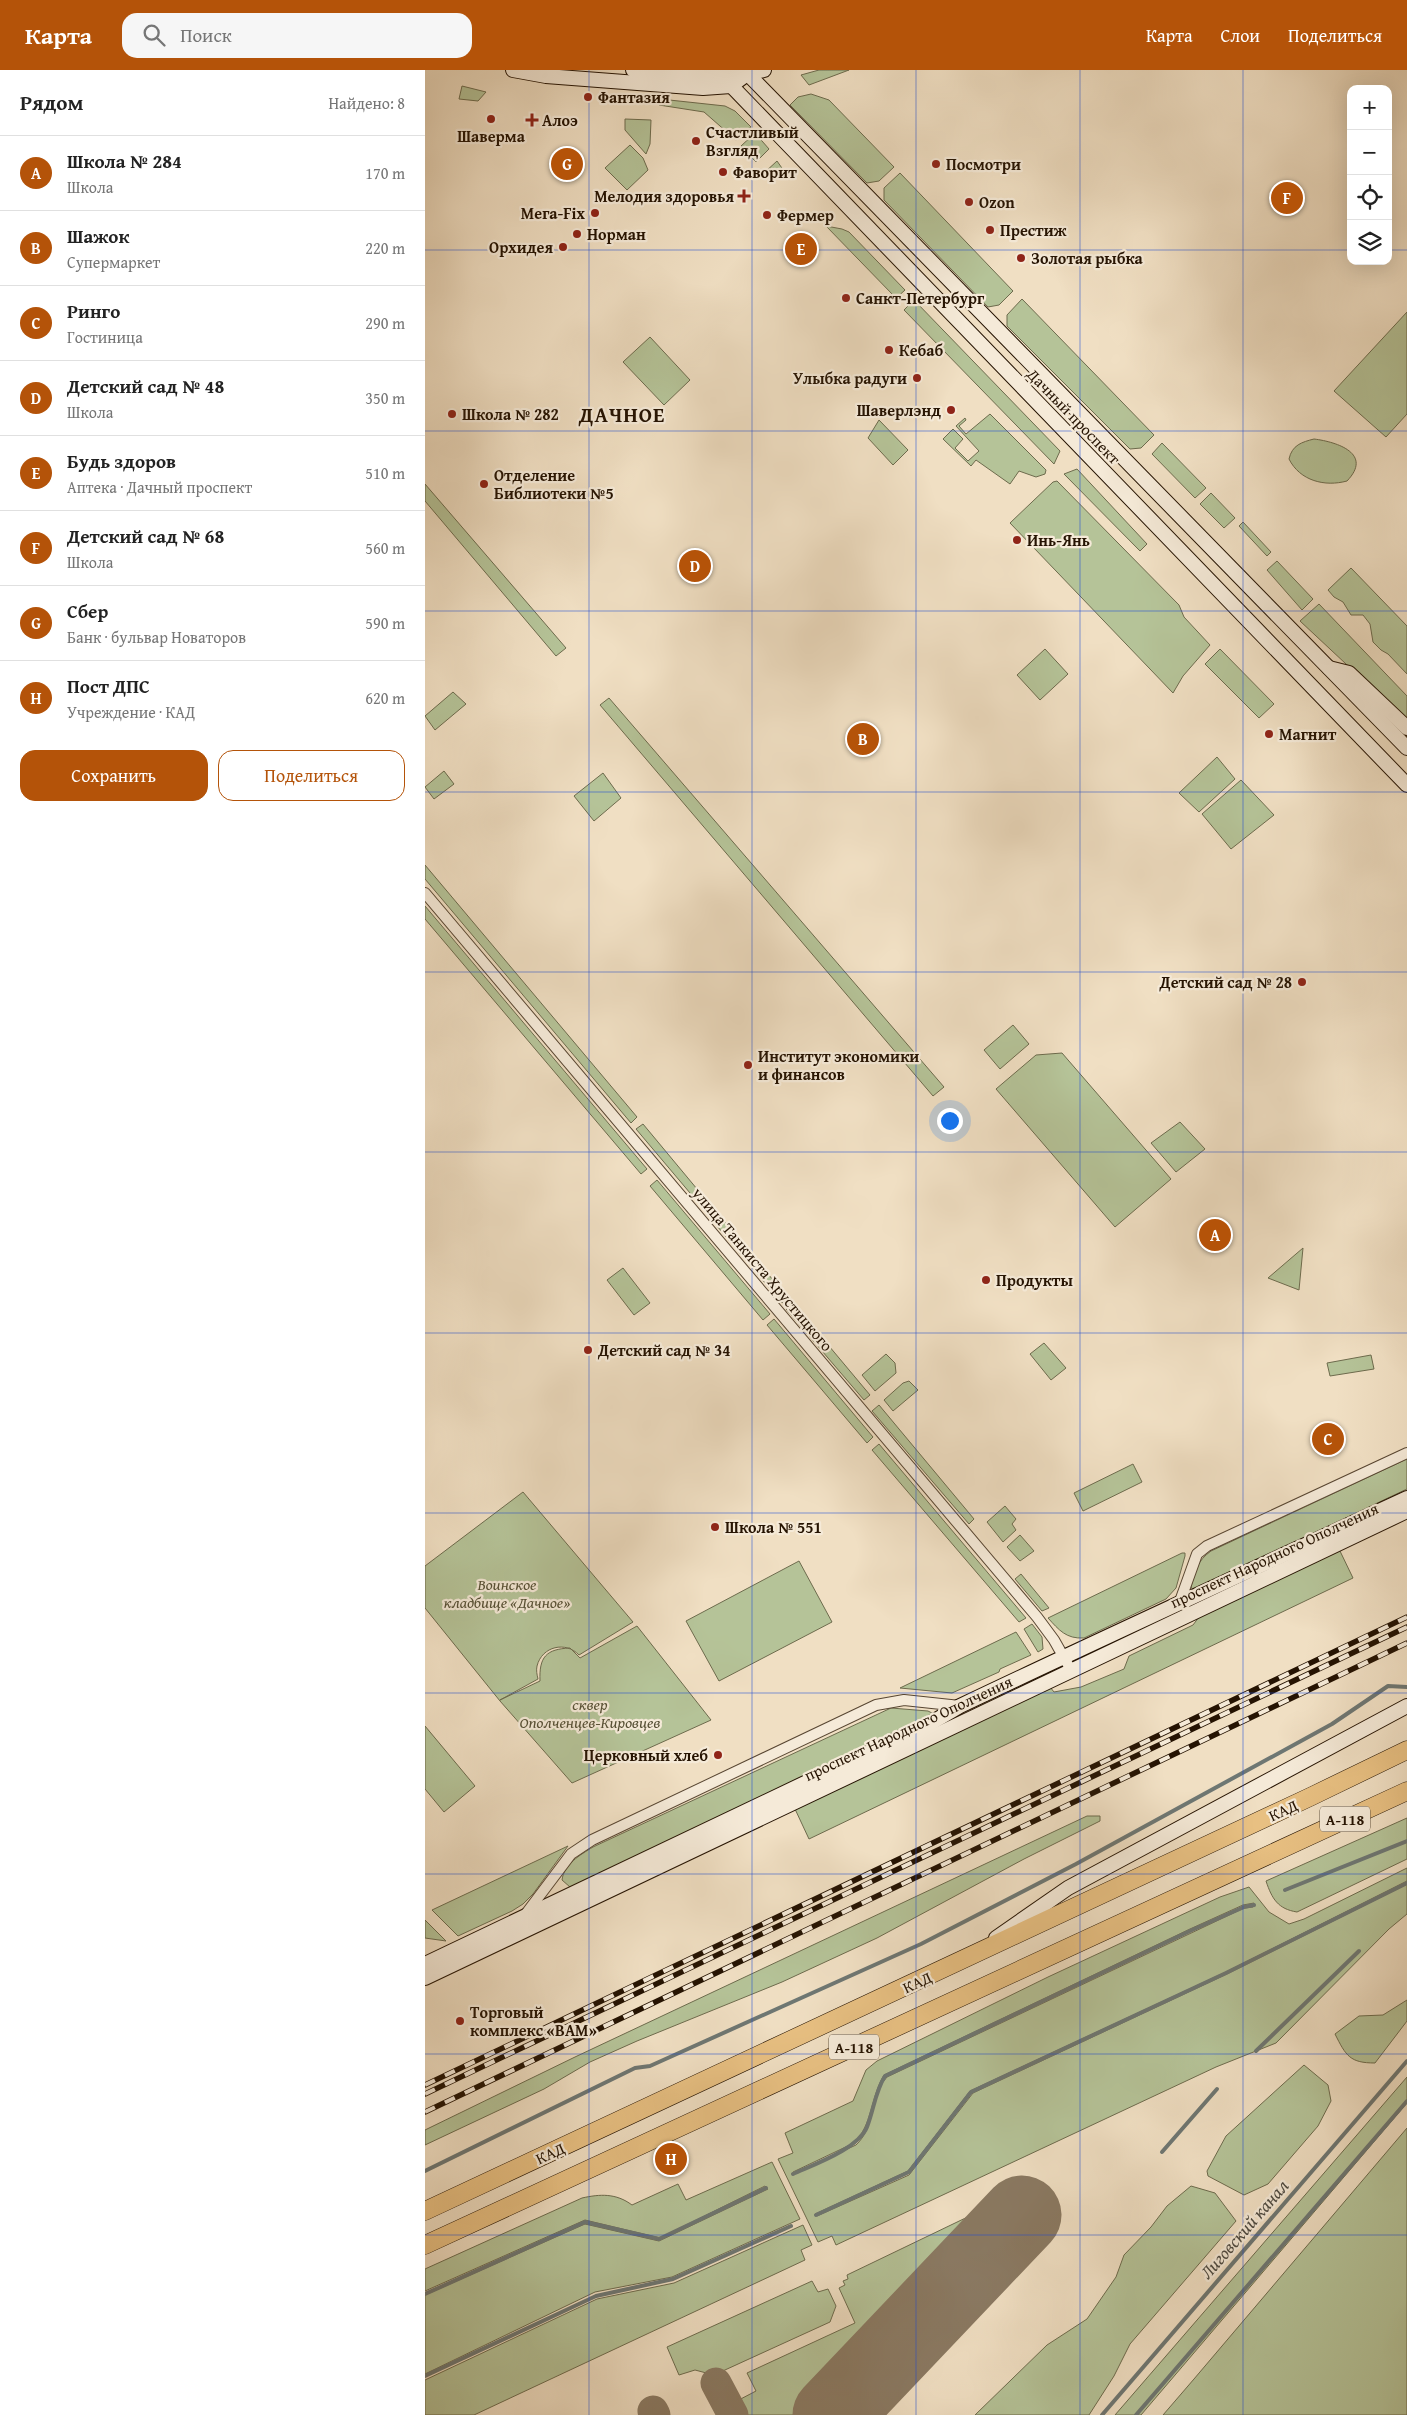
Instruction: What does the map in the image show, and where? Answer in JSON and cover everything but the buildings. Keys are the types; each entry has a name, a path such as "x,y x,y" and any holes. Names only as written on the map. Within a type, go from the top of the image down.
{"highway":[{"name":"КАД","path":"425,2211 1310,1798 1407,1750"},
{"name":"КАД","path":"425,2245 1407,1791"}],"main road":[{"path":"513,70 546,76 703,88 731,86 745,72"},
{"path":"633,70 718,72 764,70"},
{"name":"Дачный проспект","path":"718,72 1407,786"},
{"name":"Дачный проспект","path":"745,72 1407,748"},
{"path":"1329,668 1349,673 1407,728"},
{"name":"проспект Народного Ополчения","path":"428,1966 524,1917 931,1723 960,1706 1407,1498"},
{"name":"проспект Народного Ополчения","path":"428,1966 1071,1670 1407,1511"},
{"path":"968,1957 1068,1888 1402,1708"}],"street":[{"name":"улица Танкиста Хрустицкого","path":"425,893 1037,1618 1054,1640 1071,1670"},
{"path":"1179,1604 1197,1554 1207,1546 1407,1453"},
{"path":"524,1917 571,1854 592,1840 631,1820 876,1705 904,1700 960,1706"}],"green space":[{"path":"819,70 849,70 809,85 801,75"},
{"path":"462,86 486,92 478,101 459,99"},
{"path":"811,94 829,100 894,167 879,181 867,183 790,105 798,97"},
{"path":"660,99 725,106 735,111 751,127 736,140 704,112 659,105"},
{"path":"625,119 651,120 650,144 646,154 625,130"},
{"path":"755,133 769,149 756,162 741,146"},
{"path":"630,145 643,158 648,170 627,190 605,168"},
{"path":"777,161 784,171 770,180 764,173"},
{"path":"900,173 1013,291 999,305 988,307 884,200 884,188"},
{"path":"826,226 849,232 905,290 894,300 891,298 893,295"},
{"path":"1022,299 1154,435 1141,448 1130,449 1007,326 1007,315"},
{"path":"914,300 1060,451 1054,464 904,310"},
{"path":"1407,312 1407,414 1386,437 1334,391"},
{"path":"650,337 690,380 664,405 623,362"},
{"path":"990,414 1046,470 1045,474 1036,477 1019,471 1010,484 976,460 971,466 943,439 953,429 963,439 955,448 968,461 979,451 956,426 965,418 966,420 959,426 966,434"},
{"path":"879,420 908,450 893,465 868,438"},
{"path":"1314,439 1342,446 1354,457 1356,463 1354,472 1347,481 1330,483 1314,480 1306,477 1294,467 1289,459 1292,450 1302,443"},
{"path":"1162,443 1206,488 1195,498 1152,454"},
{"path":"1077,469 1147,544 1140,551 1064,474"},
{"path":"1057,481 1179,605 1184,617 1210,645 1183,676 1173,693 1010,523 1053,482"},
{"path":"425,484 566,648 556,656 425,501"},
{"path":"1211,493 1235,518 1224,528 1200,504"},
{"path":"1243,522 1271,552 1267,556 1239,526"},
{"path":"1277,561 1313,599 1302,610 1267,570"},
{"path":"1351,568 1407,626 1407,674 1388,654 1373,642 1370,624 1363,615 1351,615 1343,602 1334,597 1328,590"},
{"path":"1319,604 1407,696 1407,721 1300,621"},
{"path":"1045,649 1068,674 1040,700 1017,675"},
{"path":"1220,649 1274,704 1259,718 1205,664"},
{"path":"453,692 466,704 435,730 425,716"},
{"path":"609,698 944,1087 933,1096 600,705"},
{"path":"1217,757 1235,779 1199,812 1179,793"},
{"path":"444,771 454,784 434,799 425,787"},
{"path":"603,773 621,798 594,821 574,796"},
{"path":"1241,780 1274,815 1231,849 1202,814"},
{"path":"425,865 637,1117 631,1123 425,879"},
{"path":"425,906 647,1169 641,1174 425,919"},
{"path":"1013,1025 1029,1044 1000,1069 984,1050"},
{"path":"1062,1053 1171,1179 1115,1227 996,1089 1036,1055"},
{"path":"1180,1122 1205,1149 1176,1172 1151,1143"},
{"path":"643,1124 707,1201 701,1206 636,1129"},
{"path":"657,1180 770,1314 763,1320 650,1186"},
{"path":"713,1208 788,1298 782,1303 706,1213"},
{"path":"1303,1248 1299,1290 1268,1278"},
{"path":"623,1268 650,1303 634,1315 607,1280"},
{"path":"793,1303 870,1395 864,1400 786,1309"},
{"path":"774,1319 873,1437 867,1443 767,1325"},
{"path":"1044,1343 1066,1368 1051,1380 1030,1354"},
{"path":"886,1354 895,1363 896,1373 875,1391 862,1375"},
{"path":"1371,1355 1374,1369 1330,1376 1327,1363"},
{"path":"909,1381 918,1390 893,1411 884,1400 903,1383"},
{"path":"879,1405 974,1519 969,1524 872,1411"},
{"path":"879,1444 1026,1618 1019,1622 872,1450"},
{"path":"1407,1459 1407,1489 1193,1590 1191,1587 1195,1571 1211,1551"},
{"path":"1133,1464 1142,1482 1083,1511 1074,1493"},
{"path":"523,1492 633,1622 579,1655 572,1650 580,1658 637,1626 711,1720 572,1783 500,1701 425,1608 425,1566","holes":["561,1647 568,1648 555,1650 546,1656 541,1666 540,1681 500,1700 538,1679 537,1666 540,1659 549,1650"]},
{"path":"1005,1506 1016,1519 1012,1524 1016,1530 1003,1542 987,1522"},
{"path":"1020,1535 1034,1551 1020,1561 1007,1547"},
{"path":"1339,1549 1353,1578 809,1839 795,1809 1050,1687 1054,1692 1081,1687 1124,1669 1129,1656 1193,1625 1202,1613"},
{"path":"1185,1553 1185,1556 1176,1588 1166,1599 1084,1638 1072,1637 1059,1630 1048,1618"},
{"path":"799,1561 832,1622 719,1681 686,1621"},
{"path":"1021,1574 1049,1608 1042,1611 1015,1579"},
{"path":"1032,1624 1042,1637 1043,1649 1038,1652 1024,1629"},
{"path":"1016,1632 1031,1655 1000,1669 999,1672 952,1693 900,1688"},
{"path":"891,1708 928,1711 932,1713 931,1716 578,1885 570,1887 562,1880 563,1874 569,1865 593,1847"},
{"path":"425,1726 475,1786 444,1812 425,1789"},
{"path":"1087,1816 1100,1816 1100,1821 1024,1859 877,1938 782,1982 590,2062 544,2089 425,2145 425,2130 575,2057"},
{"path":"1407,1818 1407,1859 1297,1912 1280,1906 1273,1898 1266,1881"},
{"path":"568,1846 533,1894 512,1911 458,1936 432,1910"},
{"path":"1407,1868 1407,1881 1226,1972 970,2091 908,2171 815,2214 817,2216 909,2175 973,2093 1227,1974 1407,1884 1407,1914 1389,1929 1276,2043 1216,2067 836,2245 832,2236 818,2242 778,2159 793,2153 785,2133 853,2101 866,2070 877,2061 1048,1977 1220,1897 1249,1887 1269,1912 1289,1924 1304,1919","holes":["1254,1903 1253,1907 1244,1908 887,2077 875,2097 868,2126 856,2145 793,2174 793,2172 854,2143 868,2120 876,2092 884,2075 1190,1929 1243,1905"]},
{"path":"425,1920 446,1941 425,1938"},
{"path":"1407,2000 1407,2021 1375,2063 1354,2060 1346,2053 1335,2034 1359,2016 1383,2015"},
{"path":"1304,2065 1328,2085 1331,2101 1318,2126 1268,2184 1244,2195 1208,2176 1207,2171 1226,2136"},
{"path":"1407,2077 1407,2103 1141,2415 1115,2415"},
{"path":"1407,2128 1407,2415 1163,2415 1194,2379"},
{"path":"772,2162 800,2219 672,2277 595,2292 425,2374 425,2295 585,2224 659,2241 768,2189 765,2186 660,2238 585,2220 425,2291 425,2269 582,2198 614,2196 632,2205 678,2184 686,2200"},
{"path":"1191,2186 1215,2193 1236,2221 1130,2344 1114,2376 1089,2415 975,2415 1047,2345 1087,2319 1116,2277 1124,2255 1151,2227 1167,2206"},
{"path":"1005,2199 1009,2202 996,2207 983,2218 965,2245 803,2415 742,2415 733,2403 756,2391 747,2373 855,2323 839,2288 845,2285 843,2281 848,2279 847,2275"},
{"path":"803,2225 812,2245 801,2250 805,2260 474,2415 425,2415 425,2380 597,2299 674,2283"},
{"path":"812,2281 818,2292 828,2289 836,2306 830,2322 714,2375 695,2370 679,2375 667,2347"}],"waterway":[{"path":"425,2171 635,2068 650,2066 921,1944 1076,1864 1332,1724 1388,1686 1407,1687"},
{"path":"1285,1890 1407,1841"},
{"path":"816,2215 909,2172 971,2092 1226,1973 1407,1883"},
{"path":"793,2174 835,2155 862,2135 867,2127 879,2088 885,2076 1192,1930 1244,1907 1254,1905"},
{"path":"1256,2051 1359,1951"},
{"name":"Лиговский канал","path":"1102,2415 1407,2061"},
{"path":"1162,2152 1217,2089"},
{"path":"1136,2415 1407,2101"},
{"path":"425,2294 585,2222 659,2239 766,2188"},
{"path":"425,2376 596,2296 673,2279 791,2226"}],"taxiway":[{"path":"716,2383 733,2415"},
{"path":"653,2411 655,2415"}],"runway":[{"path":"832,2415 1022,2215"}],"railway":[{"path":"425,2085 1407,1617"},
{"path":"425,2094 1407,1627"},
{"path":"425,2112 1407,1643"}],"place":[{"name":"Фантазия","path":"588,97"},
{"name":"Шаверма","path":"491,119"},
{"name":"Алоэ","path":"532,120"},
{"name":"Счастливый Взгляд","path":"696,141"},
{"name":"Сбер","path":"567,164"},
{"name":"Посмотри","path":"936,164"},
{"name":"Фаворит","path":"723,172"},
{"name":"Мелодия здоровья","path":"744,196"},
{"name":"Детский сад № 68","path":"1287,198"},
{"name":"Ozon","path":"969,202"},
{"name":"Мега-Fix","path":"595,213"},
{"name":"Фермер","path":"767,215"},
{"name":"Престиж","path":"990,230"},
{"name":"Норман","path":"577,234"},
{"name":"Орхидея","path":"563,247"},
{"name":"Будь здоров","path":"801,249"},
{"name":"Золотая рыбка","path":"1021,258"},
{"name":"Санкт-Петербург","path":"846,298"},
{"name":"Кебаб","path":"889,350"},
{"name":"Улыбка радуги","path":"917,378"},
{"name":"Шаверлэнд","path":"951,410"},
{"name":"Школа № 282","path":"452,414"},
{"name":"Отделение Библиотеки №5","path":"484,484"},
{"name":"Инь-Янь","path":"1017,540"},
{"name":"Детский сад № 48","path":"695,566"},
{"name":"Магнит","path":"1269,734"},
{"name":"Шажок","path":"863,739"},
{"name":"Детский сад № 28","path":"1302,982"},
{"name":"Институт экономики и финансов","path":"748,1065"},
{"name":"Школа № 284","path":"1215,1235"},
{"name":"Продукты","path":"986,1280"},
{"name":"Детский сад № 34","path":"588,1350"},
{"name":"Ринго","path":"1328,1439"},
{"name":"Школа № 551","path":"715,1527"},
{"name":"Церковный хлеб","path":"718,1755"},
{"name":"Торговый комплекс «ВАМ»","path":"460,2021"},
{"name":"Пост ДПС","path":"671,2159"}],"district":[{"name":"ДАЧНОЕ","path":"622,414"}],"park label":[{"name":"Воинское кладбище «Дачное»","path":"507,1593"},
{"name":"сквер Ополченцев-Кировцев","path":"590,1713"}]}
